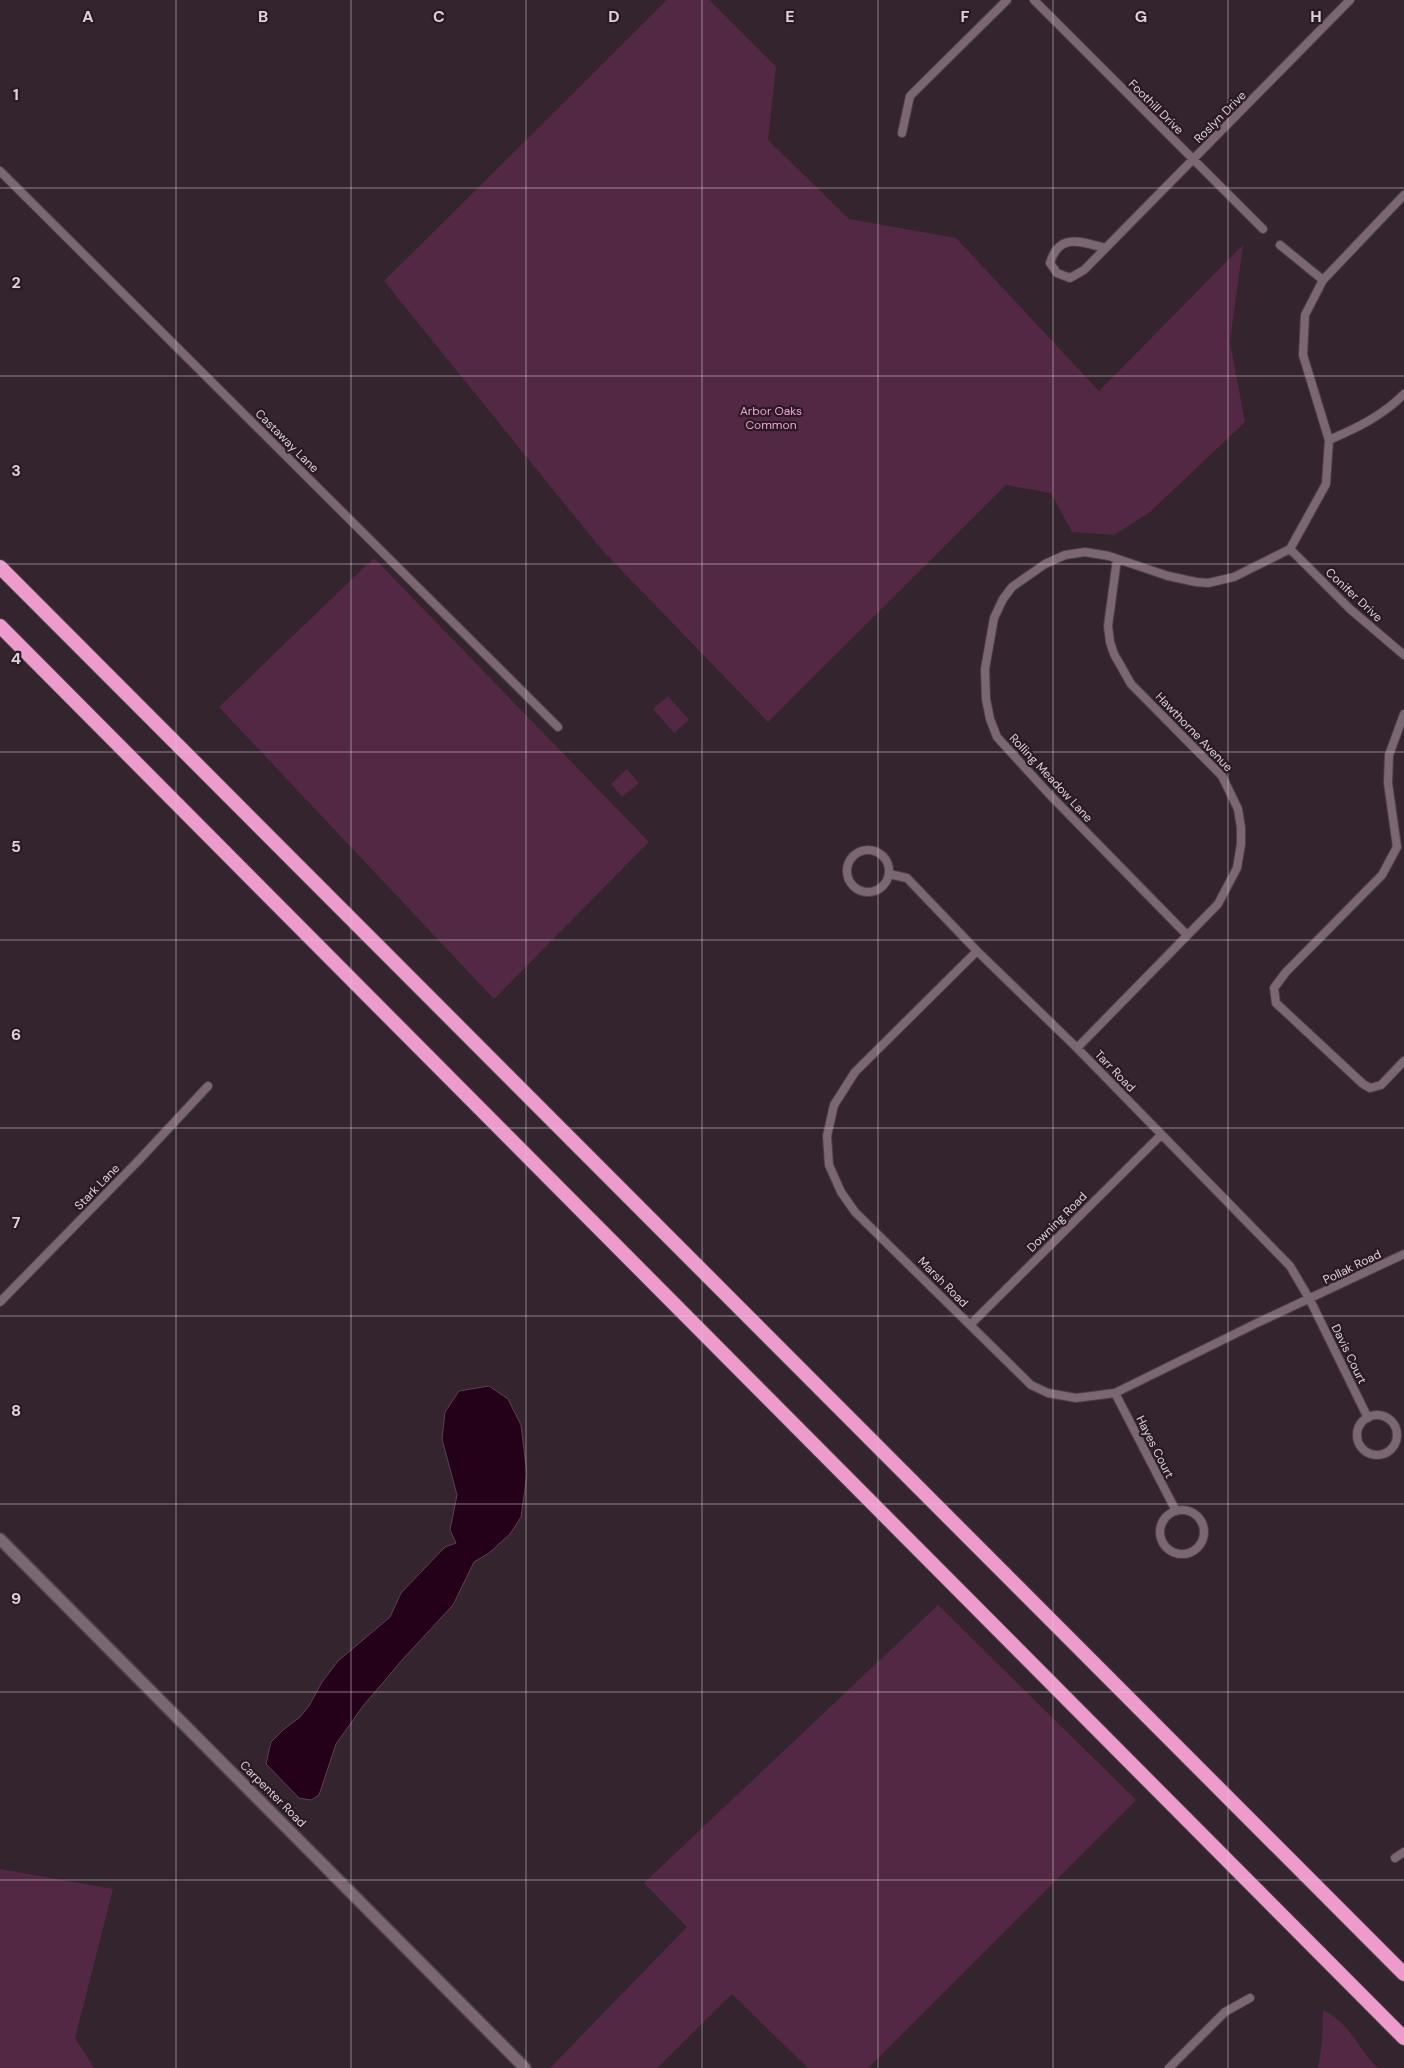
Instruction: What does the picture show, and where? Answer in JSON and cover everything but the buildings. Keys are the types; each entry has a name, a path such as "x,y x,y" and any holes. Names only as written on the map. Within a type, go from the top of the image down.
{"highway":[{"path":"0,567 1404,1974"},
{"path":"0,626 1404,2038"},
{"path":"1347,1917 1404,1964"},
{"path":"1383,2017 1404,2044"}],"main road":[{"name":"Carpenter Road","path":"0,1539 526,2068"}],"street":[{"path":"902,133 910,96 1007,0"},
{"name":"Foothill Drive","path":"1034,0 1263,229"},
{"name":"Roslyn Drive","path":"1105,248 1074,240 1063,244 1053,254 1050,263 1058,273 1070,278 1084,270 1350,0"},
{"name":"Castaway Lane","path":"0,171 558,727"},
{"path":"1290,549 1326,484 1329,440 1303,356 1305,315 1323,280 1404,195"},
{"path":"1280,245 1323,280"},
{"path":"1329,440 1368,422 1392,407 1404,394"},
{"name":"Rolling Meadow Lane","path":"1186,934 997,737 990,719 986,699 985,669 994,618 1003,599 1012,587 1044,564 1066,555 1085,552 1117,559 1168,576 1208,583 1234,576 1290,549"},
{"name":"Conifer Drive","path":"1290,549 1350,609 1404,655"},
{"name":"Hawthorne Avenue","path":"1077,1048 1186,934 1218,904 1237,868 1241,844 1240,818 1231,791 1222,776 1132,684 1114,654 1110,642 1108,620 1117,559"},
{"path":"1404,714 1389,755 1388,783 1397,847 1382,876 1286,972 1274,988 1276,1003 1370,1088 1381,1085 1404,1062"},
{"path":"868,850 875,851 886,860 889,874 887,880 878,890 865,892 848,881 847,866 855,854 868,850"},
{"name":"Tarr Road","path":"889,874 907,878 977,952 1077,1048 1290,1266 1310,1300"},
{"name":"Marsh Road","path":"977,952 855,1072 834,1105 827,1136 828,1165 841,1192 855,1212 1031,1385 1048,1393 1076,1398 1115,1393 1257,1323 1310,1300"},
{"name":"Stark Lane","path":"0,1302 139,1160 208,1086"},
{"name":"Downing Road","path":"970,1325 1160,1135"},
{"name":"Pollak Road","path":"1310,1300 1404,1254"},
{"name":"Davis Court","path":"1310,1300 1368,1418"},
{"name":"Hayes Court","path":"1115,1393 1176,1511"},
{"path":"1380,1416 1386,1418 1395,1427 1396,1440 1394,1446 1384,1454 1371,1454 1361,1446 1358,1434 1363,1422 1368,1418 1380,1416"},
{"path":"1183,1510 1196,1515 1204,1528 1202,1542 1198,1548 1185,1554 1171,1551 1162,1541 1160,1534 1164,1520 1176,1511 1183,1510"},
{"path":"1396,1858 1404,1852"},
{"path":"1169,2068 1226,2012 1250,1998"}],"green space":[{"name":"Arbor Oaks Common","path":"667,0 709,0 776,67 768,140 849,219 956,238 1099,391 1243,245 1230,342 1245,422 1150,512 1114,535 1072,532 1051,493 1006,485 768,722 602,550 384,281"},
{"path":"374,558 649,842 494,999 219,707"},
{"path":"668,696 689,720 674,733 653,709"},
{"path":"627,769 639,783 622,797 611,784"},
{"path":"938,1605 1136,1800 868,2068 808,2068 732,1994 657,2068 550,2068 687,1927 644,1883"},
{"path":"0,1869 113,1889 75,2038 94,2068 0,2068"},
{"path":"1323,2010 1333,2016 1347,2029 1378,2068 1318,2068 1322,2043"}],"shaded area":[{"path":"489,1386 508,1399 521,1425 527,1474 521,1517 510,1534 489,1553 474,1562 453,1605 363,1706 336,1744 319,1795 311,1800 299,1798 266,1764 271,1742 300,1717 338,1661 390,1617 401,1593 445,1547 456,1543 450,1530 457,1495 442,1439 445,1412 459,1391"}]}
